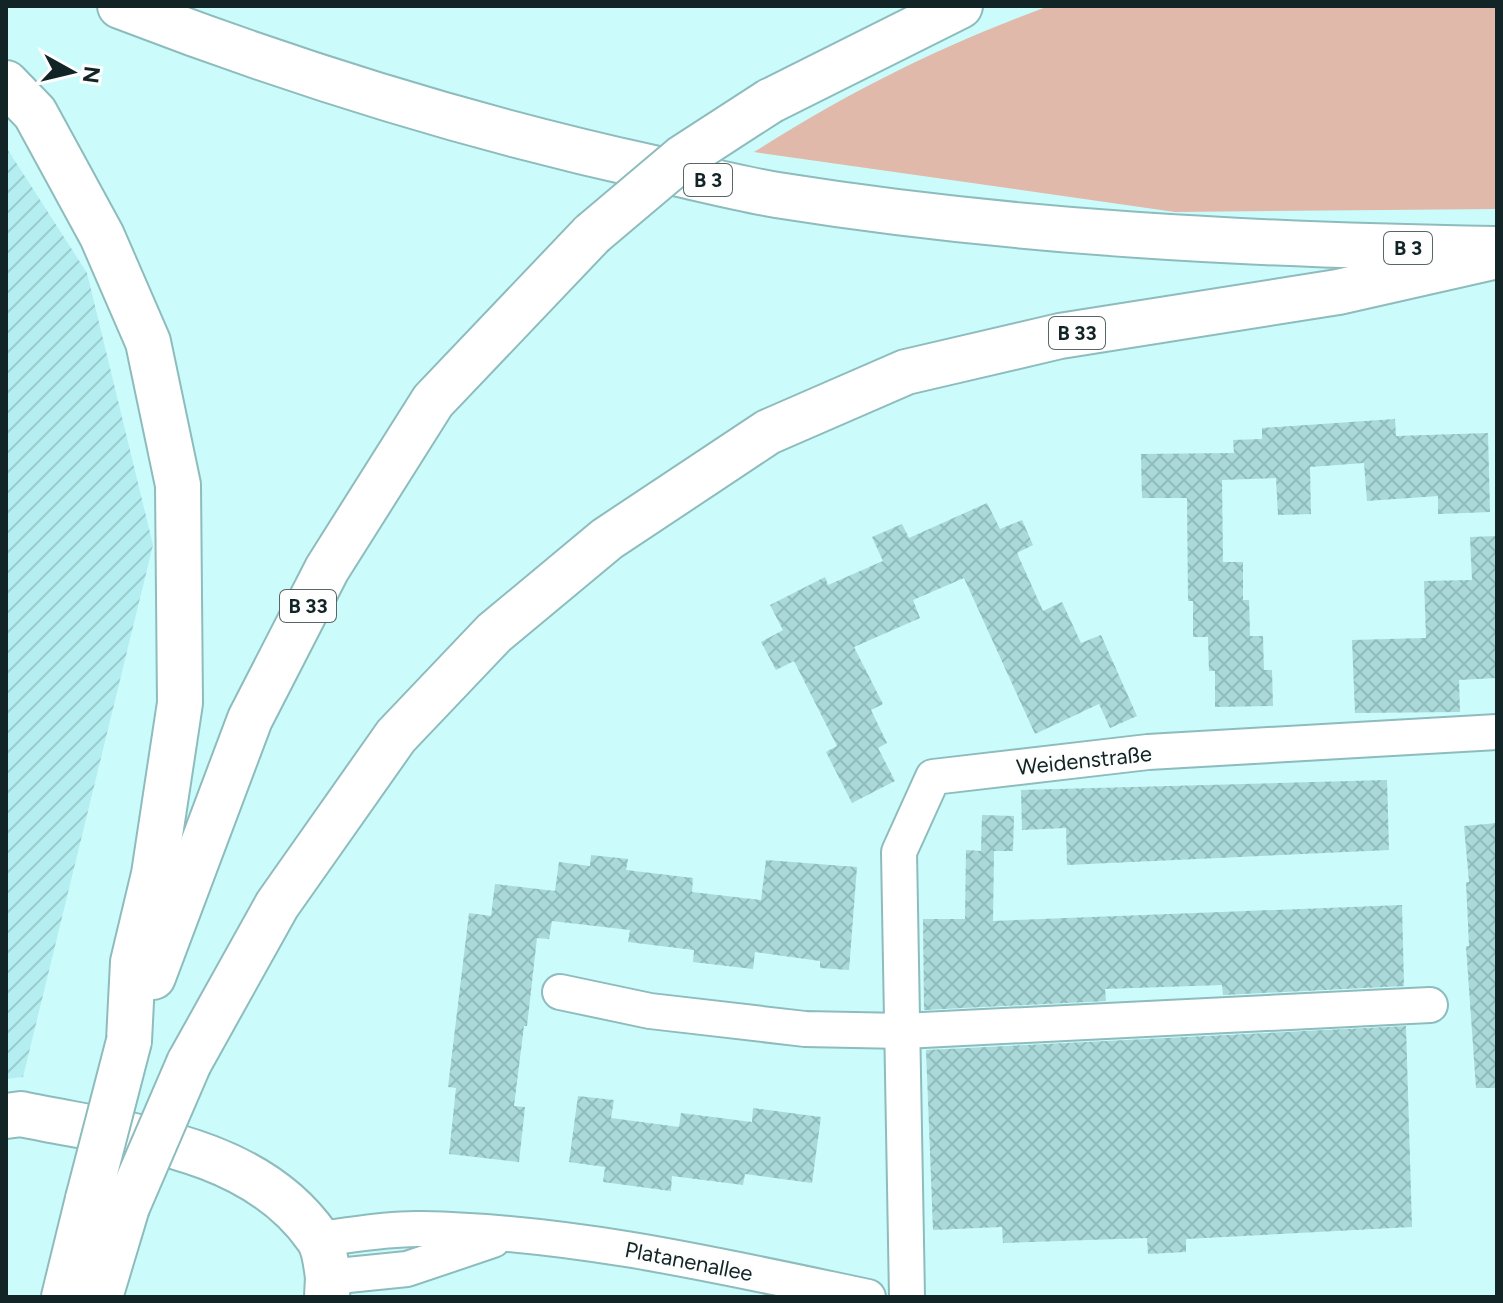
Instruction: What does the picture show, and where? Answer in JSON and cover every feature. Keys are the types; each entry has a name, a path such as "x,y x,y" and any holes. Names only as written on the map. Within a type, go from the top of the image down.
{"main road":[{"name":"B 3","path":"120,6 257,59 423,109 587,153 775,195 1024,228 1318,246 1497,249"},
{"name":"B 33","path":"100,1297 108,1203 129,1041 250,719 327,569 433,401 592,234 682,158 770,101 960,6"},
{"path":"6,83 35,113 102,236 148,342 178,485 180,703 154,874 133,962 129,1041"},
{"name":"B 33","path":"64,1297 108,1203 277,905 396,736 494,633 607,539 768,432 922,368 1060,336 1338,292 1497,256"},
{"path":"6,1116 21,1114 193,1150 271,1187 325,1271"}],"street":[{"name":"Weidenstraße","path":"907,1297 899,852 933,777 1148,752 1497,732"},
{"path":"560,992 650,1011 743,1022 805,1029 903,1031 1430,1005"},
{"name":"Platanenallee","path":"325,1271 407,1269 509,1235 638,1249 868,1297"}],"shaded area":[{"path":"1049,6 1497,6 1497,209 1175,212 754,152 897,71"},
{"path":"6,147 87,273 153,545 23,1077 6,1079"}],"building":[{"path":"1395,419 1396,436 1488,433 1490,512 1438,514 1438,496 1367,501 1364,463 1310,467 1311,514 1278,515 1276,478 1222,480 1223,562 1243,562 1243,600 1249,600 1250,636 1263,636 1264,670 1272,670 1273,706 1215,707 1215,671 1209,671 1208,637 1193,637 1193,601 1188,601 1187,498 1142,498 1141,454 1234,453 1233,440 1262,439 1262,428"},
{"path":"987,503 1000,529 1022,520 1033,545 1017,553 1043,611 1062,602 1081,643 1101,635 1137,716 1110,728 1099,704 1035,734 964,578 913,600 920,618 854,647 883,704 871,710 887,743 878,748 895,781 852,803 826,752 837,746 794,661 776,670 761,642 783,630 770,605 825,577 828,585 883,561 872,537 902,524 909,538"},
{"path":"1497,536 1497,678 1459,680 1460,712 1355,713 1352,640 1426,638 1424,581 1472,580 1470,537"},
{"path":"1387,780 1389,850 1067,865 1066,828 1022,830 1021,790"},
{"path":"982,815 1014,816 1013,851 994,851 993,921 1402,905 1404,986 1223,995 1222,985 1105,989 1106,1001 924,1010 923,919 965,919 966,850 981,851"},
{"path":"1497,823 1497,1088 1476,1088 1466,946 1469,946 1466,882 1469,882 1464,826"},
{"path":"591,855 628,859 626,870 693,878 692,892 761,900 766,860 857,867 849,970 820,968 820,961 755,952 753,969 693,962 694,950 628,942 630,930 552,921 549,939 537,938 527,1026 524,1026 514,1106 525,1107 519,1162 449,1154 456,1088 448,1087 469,913 491,916 495,884 555,891 559,862 590,866"},
{"path":"1406,1026 1412,1227 1186,1239 1186,1252 1148,1254 1147,1238 1003,1243 1002,1227 933,1230 926,1050"},
{"path":"578,1096 614,1100 611,1118 679,1127 681,1113 752,1122 753,1108 821,1117 812,1183 745,1174 743,1185 672,1176 671,1191 603,1182 605,1167 569,1162"}]}
